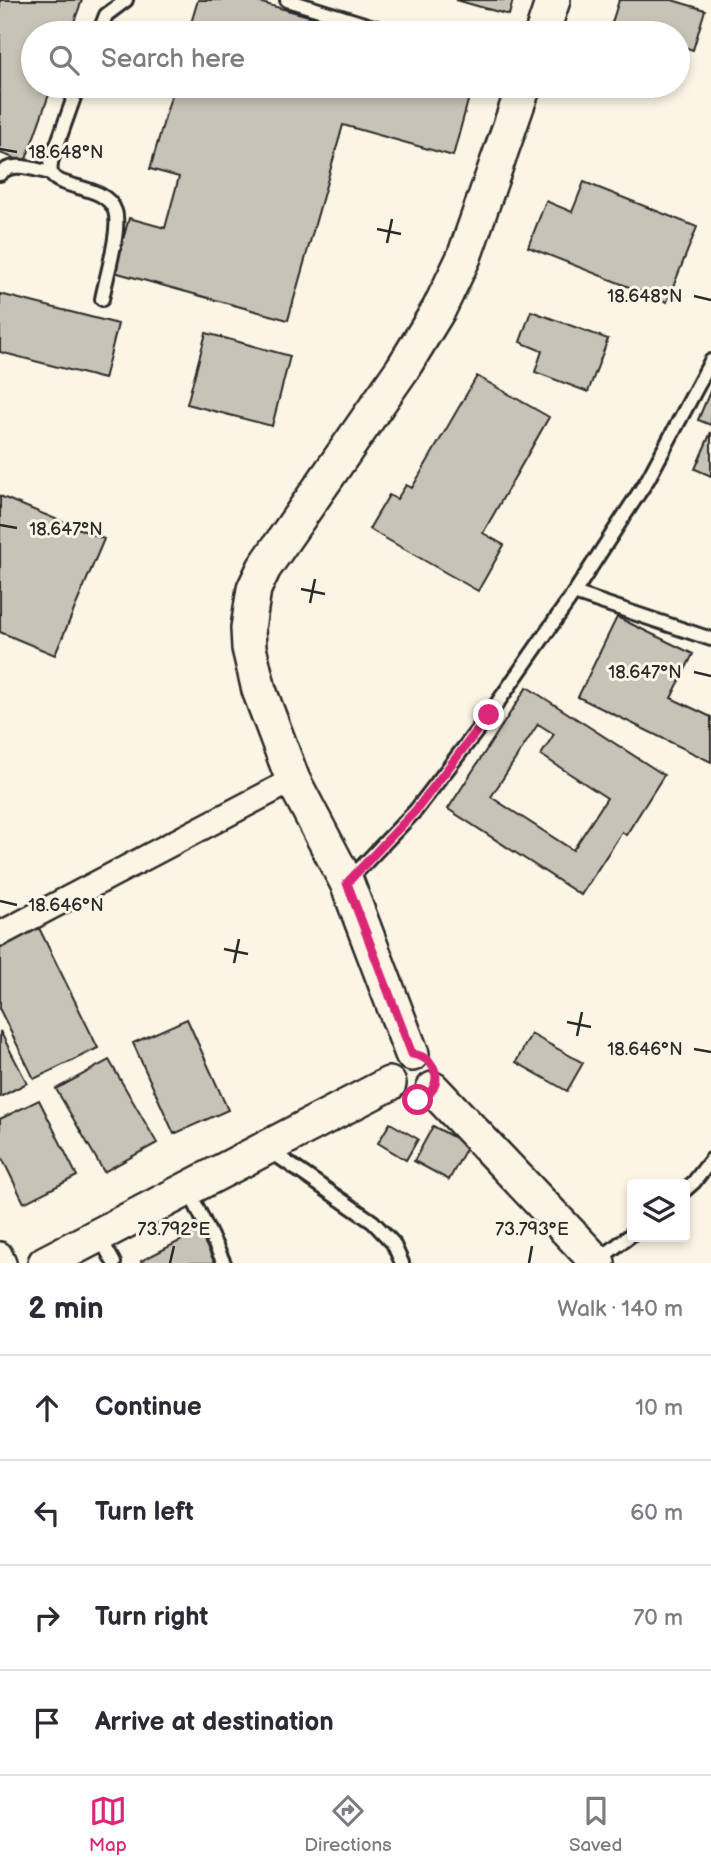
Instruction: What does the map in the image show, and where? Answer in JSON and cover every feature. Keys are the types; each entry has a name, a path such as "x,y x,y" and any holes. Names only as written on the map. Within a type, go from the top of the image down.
{"street":[{"path":"546,21 553,0"},
{"path":"412,1054 347,883 293,780 265,710 252,664 248,628 254,589 264,568 403,368 439,309 464,257 520,98"},
{"path":"0,934 293,780"},
{"path":"412,1054 424,1057 433,1066 436,1077 433,1089 424,1098 412,1101 401,1098 389,1084 391,1066 400,1057 412,1054"},
{"path":"45,1263 106,1249 188,1189 389,1084"},
{"path":"433,1089 597,1262"},
{"path":"0,1254 4,1263"}],"lane":[{"path":"104,21 106,15 126,0"},
{"path":"287,0 354,21"},
{"path":"51,173 51,162 74,98"},
{"path":"0,174 6,168 16,166 51,173 57,179 102,195 115,212 116,229 102,299"},
{"path":"347,883 416,810 489,715 574,593 648,479 711,361"},
{"path":"574,593 711,639"},
{"path":"266,1148 373,1222 393,1243 402,1263"},
{"path":"690,1186 711,1160"},
{"path":"188,1189 224,1263"},
{"path":"597,1262 627,1238"}],"building":[{"path":"0,0 82,0 74,21 21,21 21,98 48,98 25,162 0,153"},
{"path":"198,0 251,0 327,21 192,21"},
{"path":"456,0 513,0 509,15"},
{"path":"619,0 672,0 705,10 693,50 690,49 690,21 613,21"},
{"path":"171,98 469,98 453,156 343,125 288,320 114,272 129,218 165,228 179,177 150,169"},
{"path":"584,182 697,227 667,302 528,247 546,201 572,212"},
{"path":"0,294 118,324 104,379 0,352"},
{"path":"531,311 608,339 588,392 535,372 542,351 520,342"},
{"path":"206,333 290,356 272,426 187,404"},
{"path":"477,376 549,417 483,533 504,545 478,591 369,529 389,495 397,499 406,485 412,488"},
{"path":"711,389 711,425 698,420"},
{"path":"711,432 711,476 695,469"},
{"path":"0,496 104,539 55,655 0,632"},
{"path":"617,617 693,654 671,698 711,717 711,762 578,697"},
{"path":"527,687 664,775 626,835 622,832 581,895 448,809","holes":["538,724 554,734 541,755 607,798 573,850 491,797"]},
{"path":"39,928 98,1048 34,1079 0,1010 0,947"},
{"path":"187,1019 228,1110 174,1134 133,1043"},
{"path":"0,1031 27,1083 0,1097"},
{"path":"531,1034 583,1063 567,1091 516,1062"},
{"path":"109,1060 157,1143 104,1172 56,1089"},
{"path":"39,1100 77,1176 24,1203 0,1154 0,1119"},
{"path":"390,1123 418,1139 406,1160 378,1143"},
{"path":"433,1126 468,1145 449,1180 414,1161"},
{"path":"199,1231 215,1263 142,1263 141,1261"}],"route":[{"path":"418,1100 433,1089 435,1071 424,1057 412,1054 347,883 416,810 489,715"}]}
